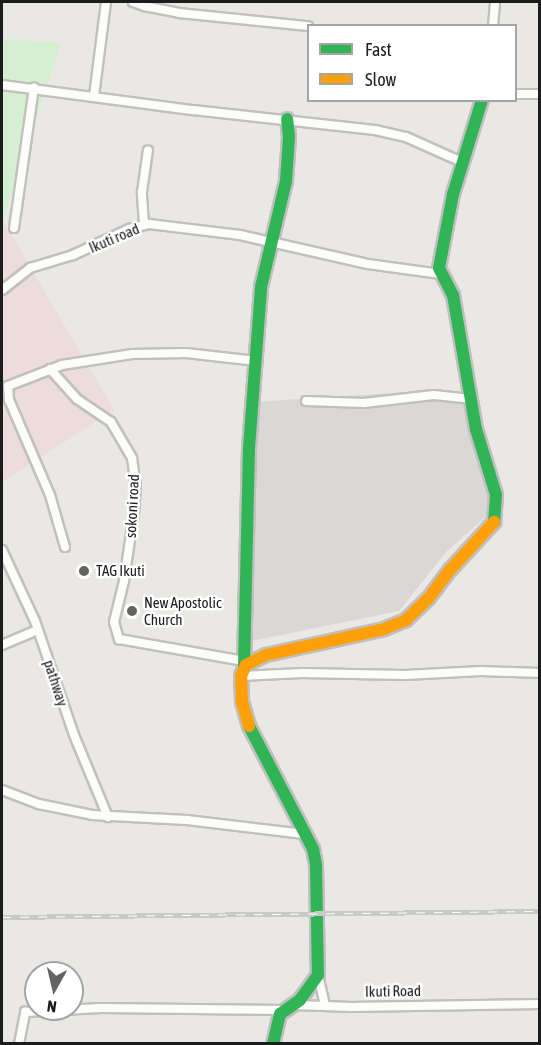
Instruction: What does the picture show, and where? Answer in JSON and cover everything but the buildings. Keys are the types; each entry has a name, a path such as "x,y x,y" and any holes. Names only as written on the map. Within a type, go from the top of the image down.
{"street":[{"path":"94,96 106,2"},
{"path":"134,2 179,13 307,26"},
{"path":"493,24 495,2"},
{"path":"2,85 34,87 193,110 287,119 387,133 407,138 462,162"},
{"path":"14,228 34,87"},
{"path":"517,94 540,94"},
{"path":"243,668 252,660 266,655 384,629 406,620 492,526 497,515 496,495 476,429 460,348 453,295 440,274 440,254 462,162 481,102"},
{"path":"287,119 289,137 286,181 261,287 247,505 242,701 248,724 313,849 316,866 318,975 325,1005"},
{"path":"144,224 142,192 148,150"},
{"name":"Ikuti road","path":"2,290 30,268 73,255 144,224 165,224 271,241 368,264 440,274"},
{"path":"65,547 50,495 6,387 11,383 50,369 132,354 186,353 257,361"},
{"name":"sokoni road","path":"50,369 77,399 111,422 126,442 132,458 136,486 134,513 124,582 114,622 119,639 243,668"},
{"path":"306,401 364,403 434,395 471,399"},
{"name":"pathway","path":"2,550 5,566 38,630 74,735 108,817"},
{"path":"2,645 38,630"},
{"path":"243,668 302,673 405,675 481,671 540,673"},
{"path":"2,790 57,809 108,817 187,820 304,834"},
{"path":"273,1044 278,1017 306,994 318,975"},
{"name":"Ikuti Road","path":"19,1044 25,1012 102,1008 540,1004"}],"shaded area":[{"path":"4,222 114,410 2,482 2,223"},
{"path":"424,391 463,397 493,495 489,514 447,551 399,611 252,641 254,402"}],"green space":[{"path":"2,39 61,43 2,223"}],"railway":[{"path":"2,917 540,911"}],"traffic: fast":[{"path":"481,102 453,194 439,268 453,295 476,429 496,495 494,522"},
{"path":"244,668 249,448 261,287 286,181 289,137 287,119"},
{"path":"249,726 313,849 316,865 318,975 300,1000 280,1014 273,1044"}],"traffic: slow":[{"path":"249,726 242,701 241,676 246,665 266,655 384,629 406,620 428,599 451,569 494,522"}],"place":[{"name":"TAG Ikuti","path":"84,571"},
{"name":"New Apostolic Church","path":"132,611"}]}
